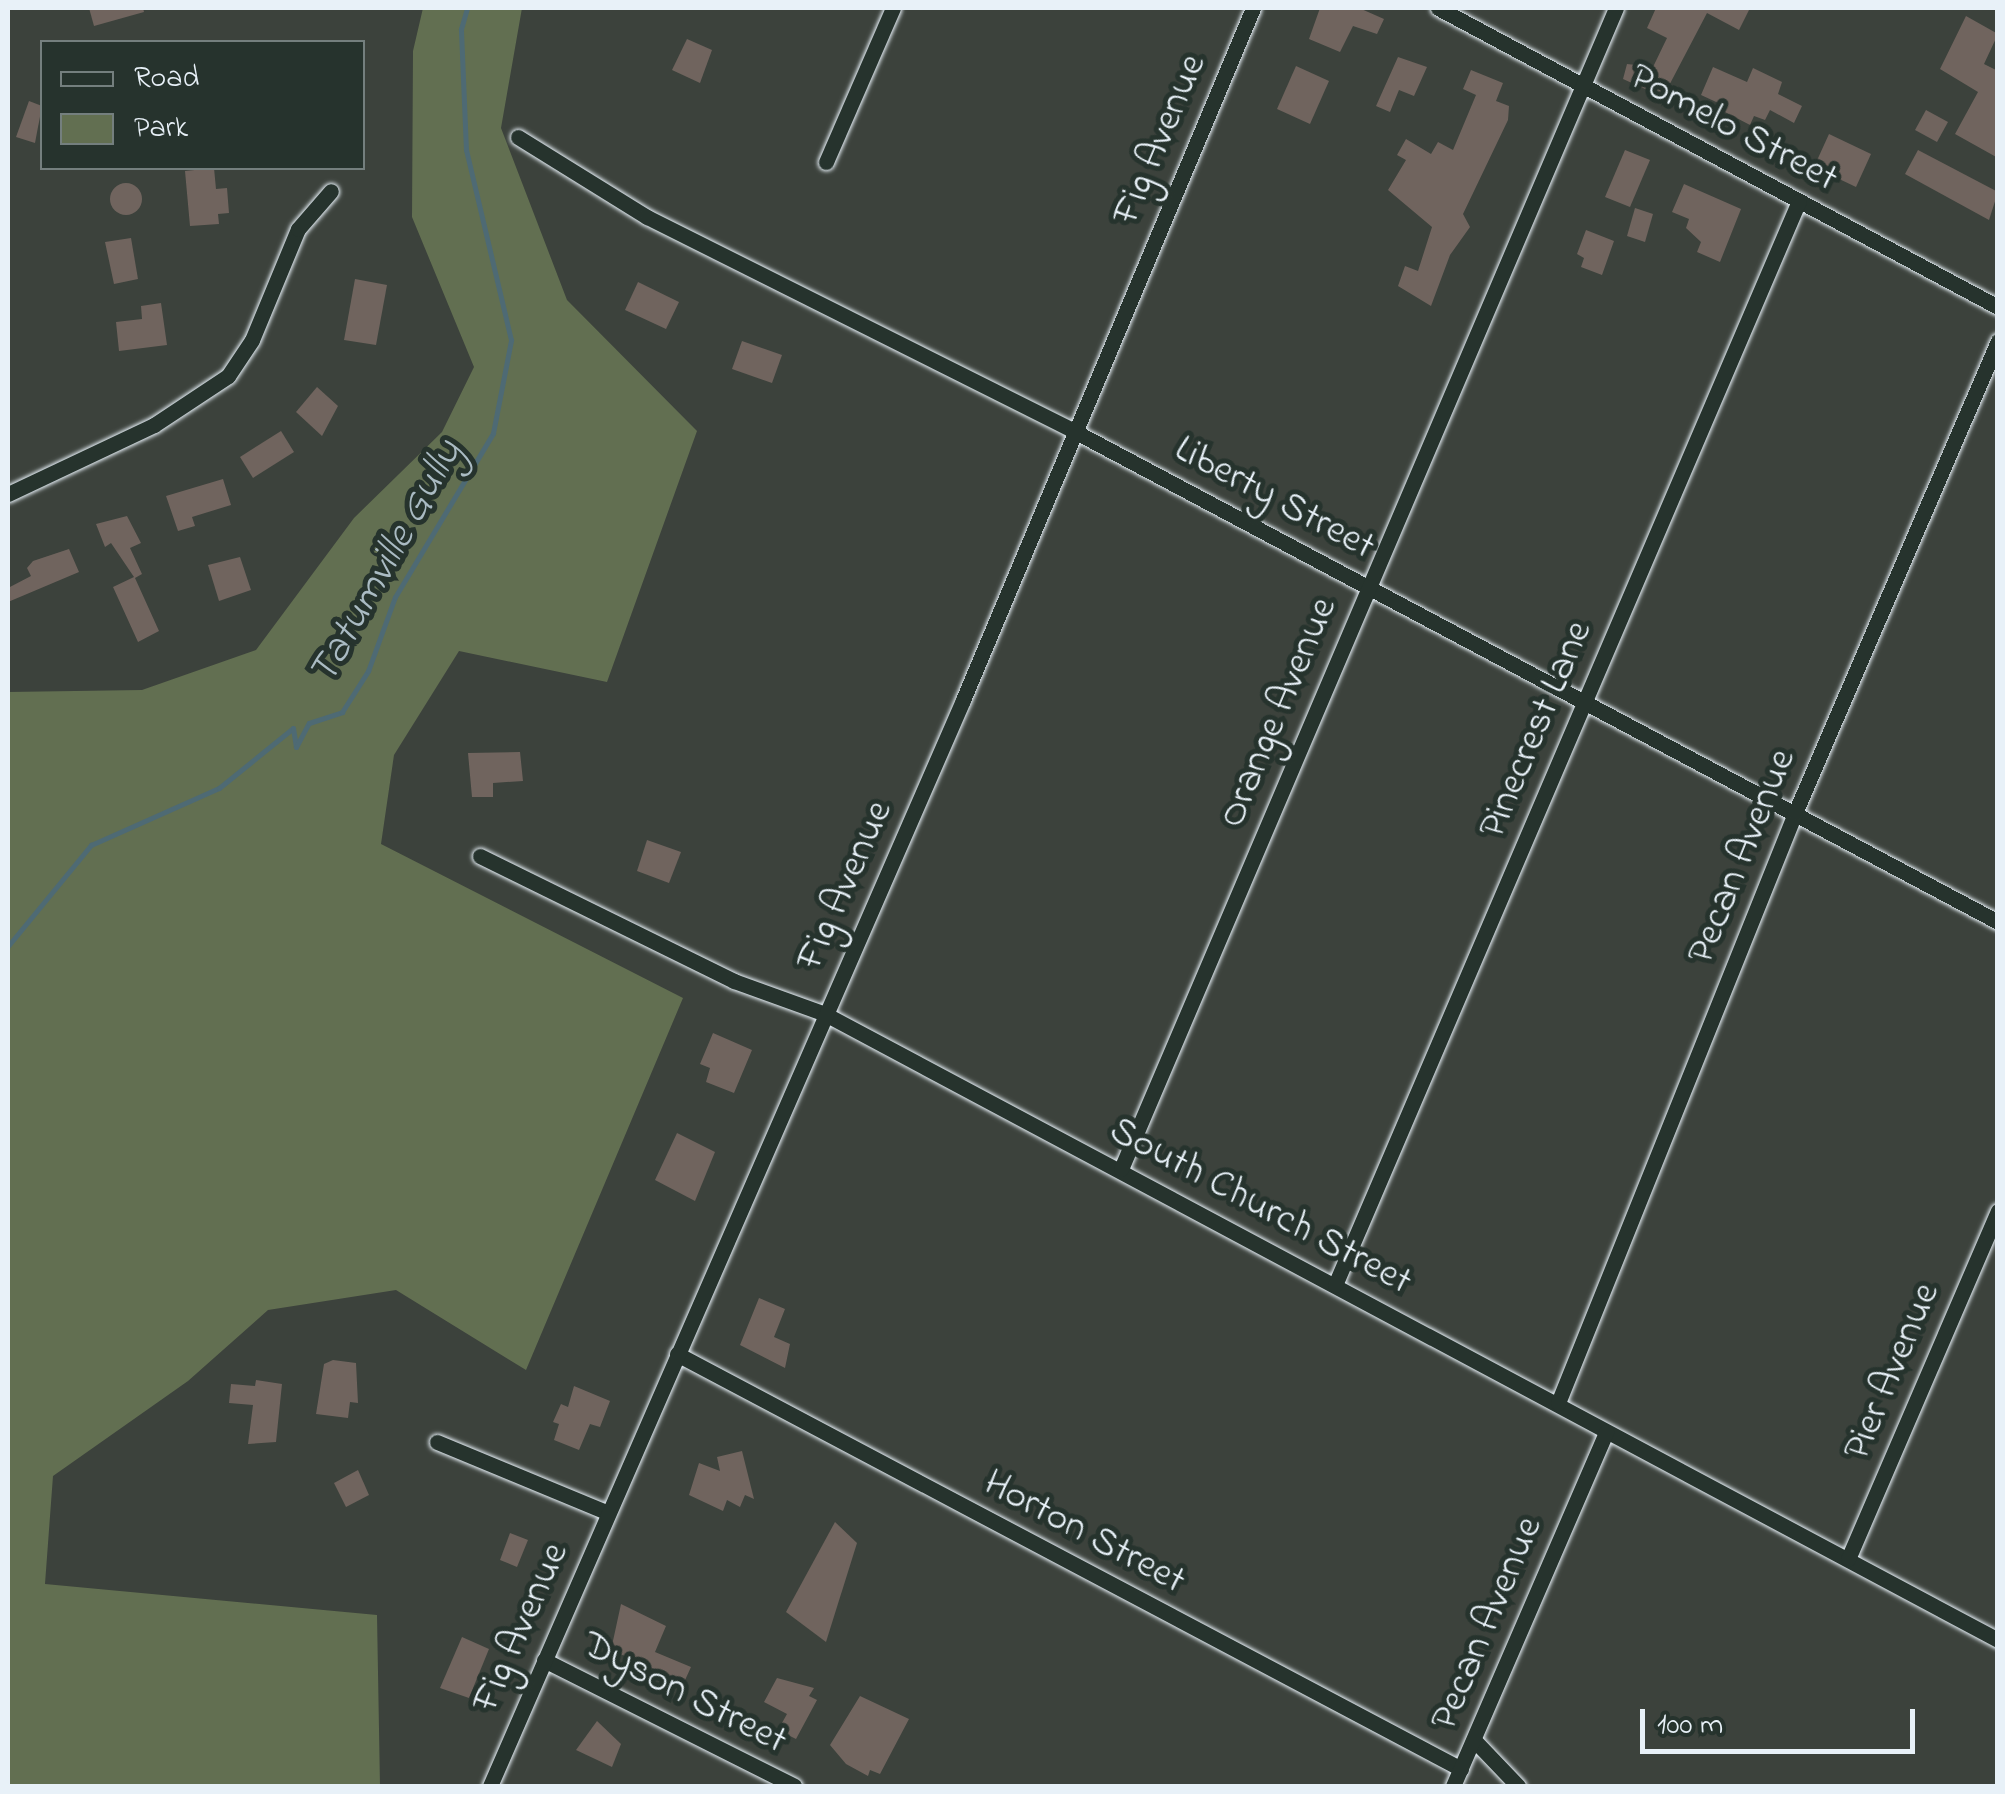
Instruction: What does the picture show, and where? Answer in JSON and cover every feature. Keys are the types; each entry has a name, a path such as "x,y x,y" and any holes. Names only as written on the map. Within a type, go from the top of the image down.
{"street":[{"path":"826,162 892,8"},
{"name":"Fig Avenue","path":"490,1786 825,1014 1253,8"},
{"name":"Pomelo Street","path":"1438,8 1998,307"},
{"name":"Orange Avenue","path":"1122,1169 1616,8"},
{"name":"Liberty Street","path":"518,137 647,217 1072,430 1998,922"},
{"path":"8,494 154,425 228,376 252,340 298,229 331,191"},
{"name":"Pinecrest Lane","path":"1335,1284 1799,202"},
{"name":"Pecan Avenue","path":"1558,1403 1795,812 1998,341"},
{"name":"South Church Street","path":"480,856 734,982 825,1014 1122,1169 1998,1640"},
{"name":"Pier Avenue","path":"1848,1559 1998,1211"},
{"name":"Horton Street","path":"677,1354 1461,1769"},
{"name":"Pecan Avenue","path":"1453,1786 1606,1432"},
{"path":"436,1442 608,1513"},
{"name":"Dyson Street","path":"544,1660 794,1786"},
{"path":"1474,1740 1518,1786"}],"green space":[{"path":"423,8 522,8 501,128 567,300 697,431 607,682 459,651 394,755 381,844 683,998 526,1370 396,1290 268,1310 188,1381 53,1476 45,1584 377,1615 380,1786 8,1786 8,692 142,690 256,650 354,518 442,432 474,367 412,217 413,51"}],"building":[{"path":"89,8 143,8 144,12 94,26"},
{"path":"1320,8 1359,8 1384,19 1377,34 1353,26 1340,52 1309,39"},
{"path":"1656,8 1750,8 1739,30 1707,13 1663,97 1623,79 1627,64 1653,67 1667,38 1647,28"},
{"path":"1966,16 1998,34 1984,64 1998,71 1998,158 1955,134 1978,92 1940,69"},
{"path":"687,39 712,50 700,83 672,70"},
{"path":"1398,57 1427,67 1414,96 1399,90 1390,112 1376,106"},
{"path":"1296,66 1329,81 1310,124 1277,109"},
{"path":"1713,67 1747,82 1753,68 1782,82 1778,94 1802,106 1794,123 1770,110 1765,120 1754,116 1750,125 1725,112 1727,107 1701,95"},
{"path":"1471,70 1503,83 1496,101 1509,106 1508,120 1463,214 1470,227 1450,255 1431,306 1398,286 1405,266 1418,271 1432,227 1388,190 1406,160 1397,155 1406,139 1431,154 1438,142 1453,150 1476,95 1463,89"},
{"path":"29,101 40,105 35,143 16,137"},
{"path":"1926,110 1948,122 1937,142 1915,130"},
{"path":"1829,134 1871,154 1856,187 1814,167"},
{"path":"1625,150 1650,160 1630,207 1605,197"},
{"path":"1918,150 1998,192 1989,220 1905,174"},
{"path":"214,170 216,189 227,188 229,213 218,214 219,224 190,226 185,171"},
{"path":"126,183 137,188 142,199 137,210 126,215 115,210 110,199 115,188"},
{"path":"1684,184 1741,209 1720,262 1697,252 1701,242 1686,228 1689,219 1672,212"},
{"path":"1635,208 1653,214 1645,242 1627,236"},
{"path":"1586,230 1614,241 1602,275 1581,267 1584,258 1577,254"},
{"path":"131,238 138,279 114,284 105,242"},
{"path":"355,279 387,285 376,345 344,340"},
{"path":"638,282 679,302 666,329 625,310"},
{"path":"161,303 167,345 119,351 116,322 142,319 141,306"},
{"path":"742,341 782,355 772,383 732,369"},
{"path":"317,387 338,406 322,436 296,412"},
{"path":"281,431 294,452 253,478 240,457"},
{"path":"223,479 231,505 192,517 195,526 178,531 166,496"},
{"path":"127,516 141,543 130,548 142,574 135,578 159,631 138,642 113,587 134,577 111,543 105,547 96,524"},
{"path":"69,549 79,572 8,602 8,588 31,576 27,568 33,561"},
{"path":"240,557 251,590 219,601 208,565"},
{"path":"520,752 523,781 493,783 493,797 472,797 468,753"},
{"path":"647,840 681,852 669,883 637,871"},
{"path":"713,1033 752,1050 734,1093 706,1082 710,1068 700,1064"},
{"path":"677,1133 715,1152 695,1201 655,1180"},
{"path":"759,1298 785,1309 774,1337 790,1344 785,1368 740,1345"},
{"path":"333,1360 356,1363 358,1403 350,1402 348,1418 316,1414 324,1364"},
{"path":"256,1380 282,1384 276,1442 248,1444 253,1405 229,1403 231,1384 255,1386"},
{"path":"574,1386 610,1401 600,1427 590,1424 579,1450 554,1440 559,1424 553,1422 561,1404 568,1407"},
{"path":"742,1451 754,1499 745,1495 740,1507 727,1500 723,1511 689,1495 699,1463 720,1471 717,1457"},
{"path":"358,1470 369,1495 346,1507 334,1483"},
{"path":"835,1522 857,1543 826,1642 786,1612"},
{"path":"510,1533 528,1540 517,1567 500,1560"},
{"path":"621,1604 666,1626 655,1652 691,1667 681,1689 656,1678 659,1671 611,1650"},
{"path":"462,1637 489,1649 469,1698 440,1688"},
{"path":"777,1678 814,1688 809,1696 817,1700 796,1739 778,1730 787,1714 764,1702"},
{"path":"860,1696 909,1719 880,1774 870,1770 868,1776 846,1764 830,1745"},
{"path":"597,1721 621,1744 612,1767 576,1750"}],"waterway":[{"name":"Tatumville Gully","path":"8,946 91,845 219,788 293,728 296,747 309,723 342,712 368,671 395,597 493,433 511,340 466,150 461,29 467,8"}]}
